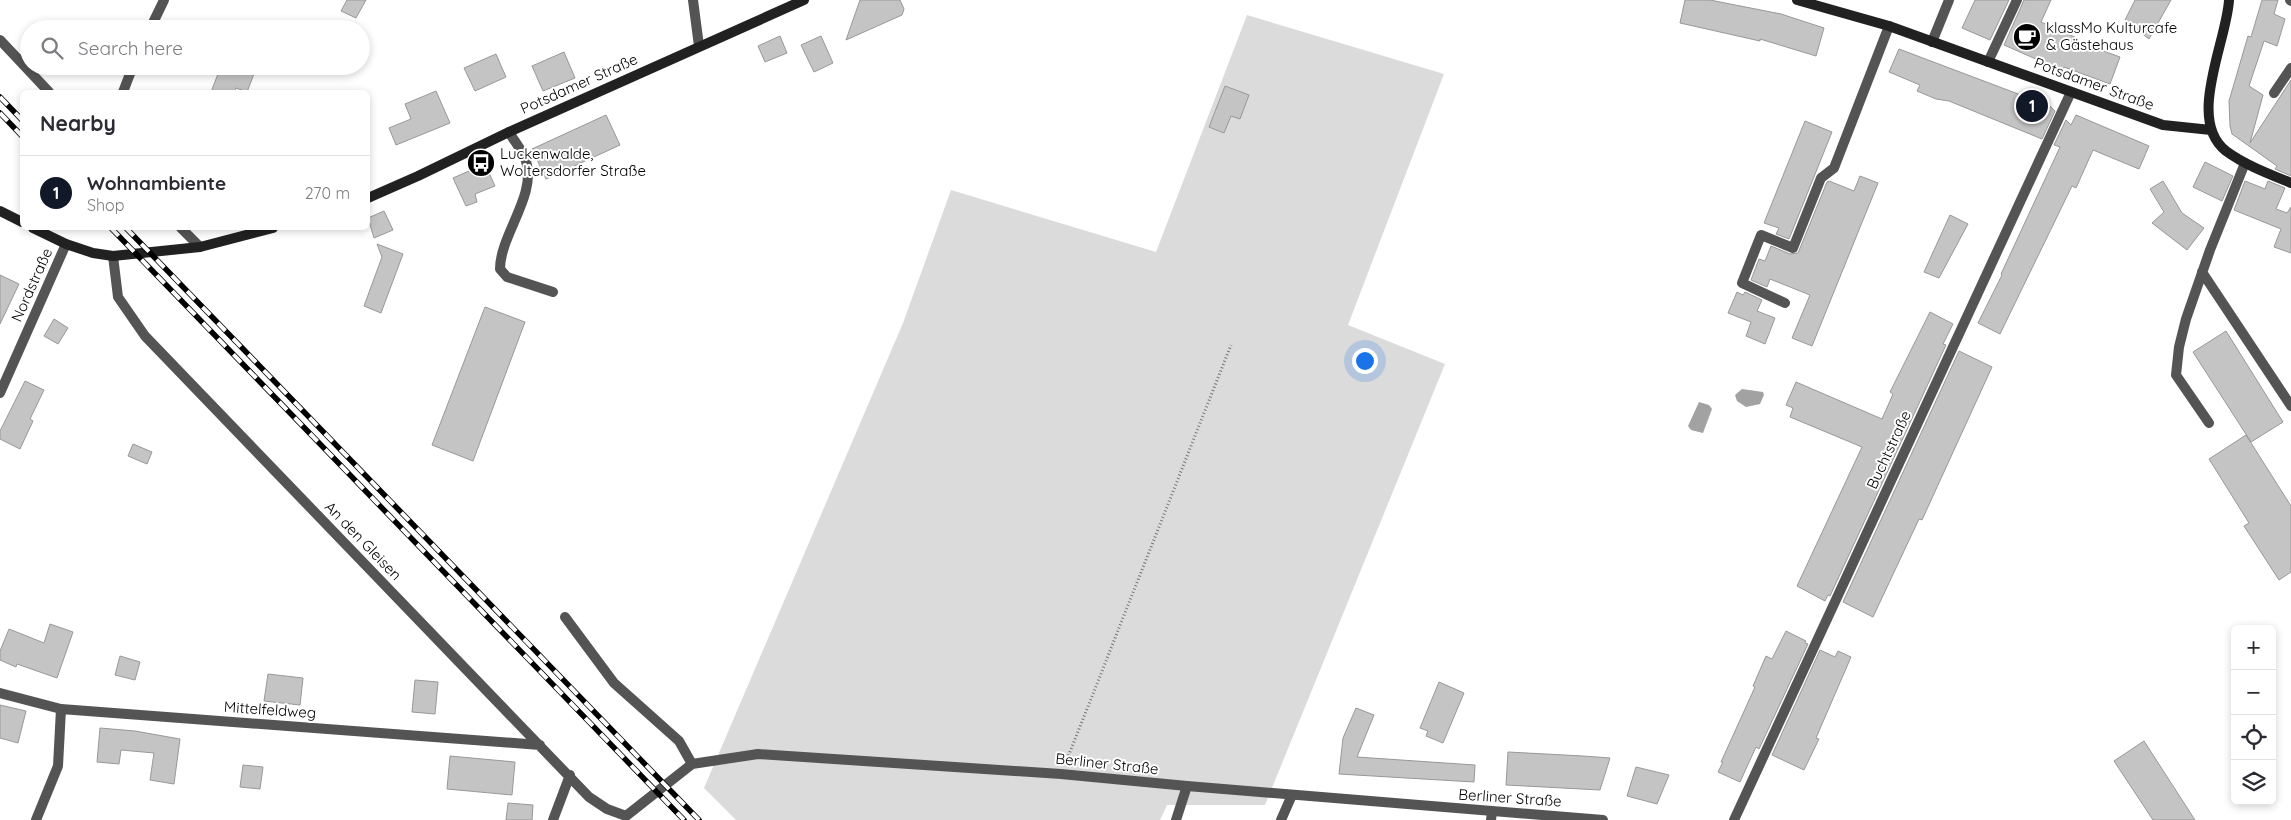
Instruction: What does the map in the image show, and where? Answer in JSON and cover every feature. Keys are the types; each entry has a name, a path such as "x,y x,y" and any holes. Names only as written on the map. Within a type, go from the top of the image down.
{"street":[{"path":"154,20 164,0"},
{"path":"693,0 699,46"},
{"name":"Potsdamer Straße","path":"370,197 508,132 804,0"},
{"name":"Potsdamer Straße","path":"1798,0 1889,26 2163,124 2212,130"},
{"path":"1932,42 1949,0"},
{"path":"1988,62 2017,0"},
{"path":"2228,0 2222,42 2209,88 2207,106 2212,130 2224,149 2245,163 2291,183"},
{"path":"1786,302 1742,283 1761,235 1793,248 1821,178 1834,168 1889,26"},
{"path":"0,40 20,61"},
{"path":"2274,93 2291,68"},
{"path":"33,75 47,90"},
{"path":"124,90 130,75"},
{"name":"Buchtstraße","path":"1734,820 2071,92"},
{"path":"508,132 526,161 528,174 523,199 500,257 500,269 507,277 553,292"},
{"path":"2209,423 2176,376 2179,347 2202,272 2245,163"},
{"path":"0,211 20,221"},
{"path":"37,230 66,244 93,253 113,256 200,247 264,230"},
{"path":"183,230 200,247"},
{"name":"Nordstraße","path":"0,392 66,244"},
{"name":"An den Gleisen","path":"113,256 118,297 145,336 570,775 589,797 607,809 627,818"},
{"path":"2202,272 2291,406"},
{"path":"565,617 614,683 679,741 692,764"},
{"name":"Mittelfeldweg","path":"0,692 62,709 540,745"},
{"path":"36,820 58,766 62,709"},
{"name":"Berliner Straße","path":"627,818 692,764 758,754 1061,774 1292,795 1491,816 1603,820"},
{"path":"553,820 570,775"},
{"path":"1176,820 1188,786"},
{"path":"1281,820 1292,795"}],"path":[{"path":"1061,774 1231,345"}],"shaded area":[{"path":"1247,15 1444,74 1348,325 1445,364 1265,805 1167,805 1160,820 736,820 704,788 903,323 951,190 1156,252"},
{"path":"1742,389 1763,392 1764,395 1760,404 1746,407 1737,401 1735,395"},
{"path":"1699,402 1709,405 1712,409 1703,433 1691,430 1688,426"}],"building":[{"path":"347,0 366,0 356,18 341,11"},
{"path":"860,0 900,0 904,9 902,15 846,40"},
{"path":"1685,0 1710,0 1781,14 1824,28 1816,56 1760,39 1760,41 1680,23"},
{"path":"1975,0 2009,0 1990,40 1962,28"},
{"path":"2024,0 2051,0 2041,22 2077,38 2076,41 2120,57 2110,84 2064,67 2063,71 2004,45"},
{"path":"2135,0 2171,0 2149,39 2125,20"},
{"path":"2262,0 2278,0 2274,14 2285,19 2277,46 2264,41 2249,86 2263,95 2250,143 2291,80 2291,176 2275,169 2277,166 2232,134 2230,126 2229,101 2248,36 2251,37"},
{"path":"780,36 787,53 765,62 758,46"},
{"path":"821,36 833,63 814,72 801,45"},
{"path":"1899,49 2050,106 2055,111 2042,139 1949,101 1936,99 1917,91 1920,85 1889,72"},
{"path":"564,52 575,78 543,91 532,66"},
{"path":"496,54 506,77 475,91 464,68"},
{"path":"218,75 254,75 248,90 236,88 235,90 212,90"},
{"path":"1225,86 1249,95 1240,119 1231,116 1224,133 1209,127"},
{"path":"436,91 450,123 396,145 389,128 411,119 405,104"},
{"path":"606,115 620,145 546,179 532,149"},
{"path":"2076,115 2149,146 2139,169 2093,150 2076,188 2072,186 2000,334 1978,323 2060,147 2054,145 2066,120 2071,125"},
{"path":"1805,121 1832,132 1789,239 1776,234 1779,228 1764,223"},
{"path":"2205,162 2233,176 2222,201 2193,187"},
{"path":"485,164 495,186 475,194 477,202 466,206 453,178"},
{"path":"1860,176 1878,183 1812,346 1792,338 1810,295 1770,279 1767,287 1751,280 1759,259 1765,261 1771,246 1790,254 1798,253 1827,182 1829,181 1854,191"},
{"path":"2163,181 2182,213 2204,228 2187,250 2152,223 2164,212 2150,189"},
{"path":"2245,181 2265,189 2268,181 2285,188 2276,209 2287,213 2291,207 2291,253 2274,247 2281,229 2234,210"},
{"path":"384,211 393,230 374,238 370,217"},
{"path":"1950,215 1968,224 1939,278 1924,272"},
{"path":"377,244 403,254 381,313 364,306 382,257"},
{"path":"0,275 19,284 0,324"},
{"path":"1737,292 1743,295 1745,292 1762,300 1757,311 1775,318 1765,344 1746,336 1751,322 1728,313"},
{"path":"485,307 525,322 473,461 432,445"},
{"path":"1930,312 1953,324 1943,344 1946,345 1830,596 1828,595 1825,601 1797,586 1862,447 1790,417 1793,408 1786,405 1796,382 1882,419 1893,394 1890,392"},
{"path":"54,319 68,328 58,344 44,336"},
{"path":"2226,331 2283,422 2251,442 2193,352"},
{"path":"1959,351 1992,367 1922,520 1919,519 1873,617 1843,602"},
{"path":"25,381 44,390 30,419 33,421 20,449 0,439 0,431"},
{"path":"2246,435 2291,506 2291,572 2279,580 2244,526 2249,523 2209,459"},
{"path":"133,444 152,452 147,464 128,456"},
{"path":"50,624 73,632 57,678 17,664 16,667 0,660 0,651 9,629 44,643"},
{"path":"1786,631 1806,641 1805,643 1808,644 1759,749 1756,747 1740,782 1718,772 1723,762 1721,762 1755,687 1753,686 1766,656 1772,659"},
{"path":"1820,650 1835,657 1838,651 1851,657 1816,738 1819,739 1804,770 1772,755"},
{"path":"120,656 140,662 135,680 115,675"},
{"path":"268,674 303,678 300,705 264,701"},
{"path":"415,680 438,682 435,714 412,712"},
{"path":"1439,682 1464,693 1443,743 1426,736 1428,731 1420,728"},
{"path":"0,705 26,711 18,743 0,738"},
{"path":"1356,708 1374,715 1357,757 1475,765 1474,782 1339,774 1343,738"},
{"path":"100,728 135,731 180,739 174,784 150,780 154,753 121,750 119,764 97,762"},
{"path":"2144,741 2195,820 2153,820 2114,761"},
{"path":"1508,752 1610,758 1600,790 1506,785"},
{"path":"450,756 515,762 512,795 447,789"},
{"path":"243,765 263,767 260,789 240,787"},
{"path":"1636,767 1669,775 1657,804 1627,796"},
{"path":"508,803 533,805 532,820 506,820"}],"railway":[{"path":"0,97 20,118"},
{"path":"0,113 20,134"},
{"path":"113,230 684,820"},
{"path":"128,230 699,820"}],"place":[{"name":"klassMo Kulturcafe & Gästehaus","path":"2027,37"},
{"name":"Wohnambiente","path":"2032,106"},
{"name":"Luckenwalde, Woltersdorfer Straße","path":"481,163"}]}
